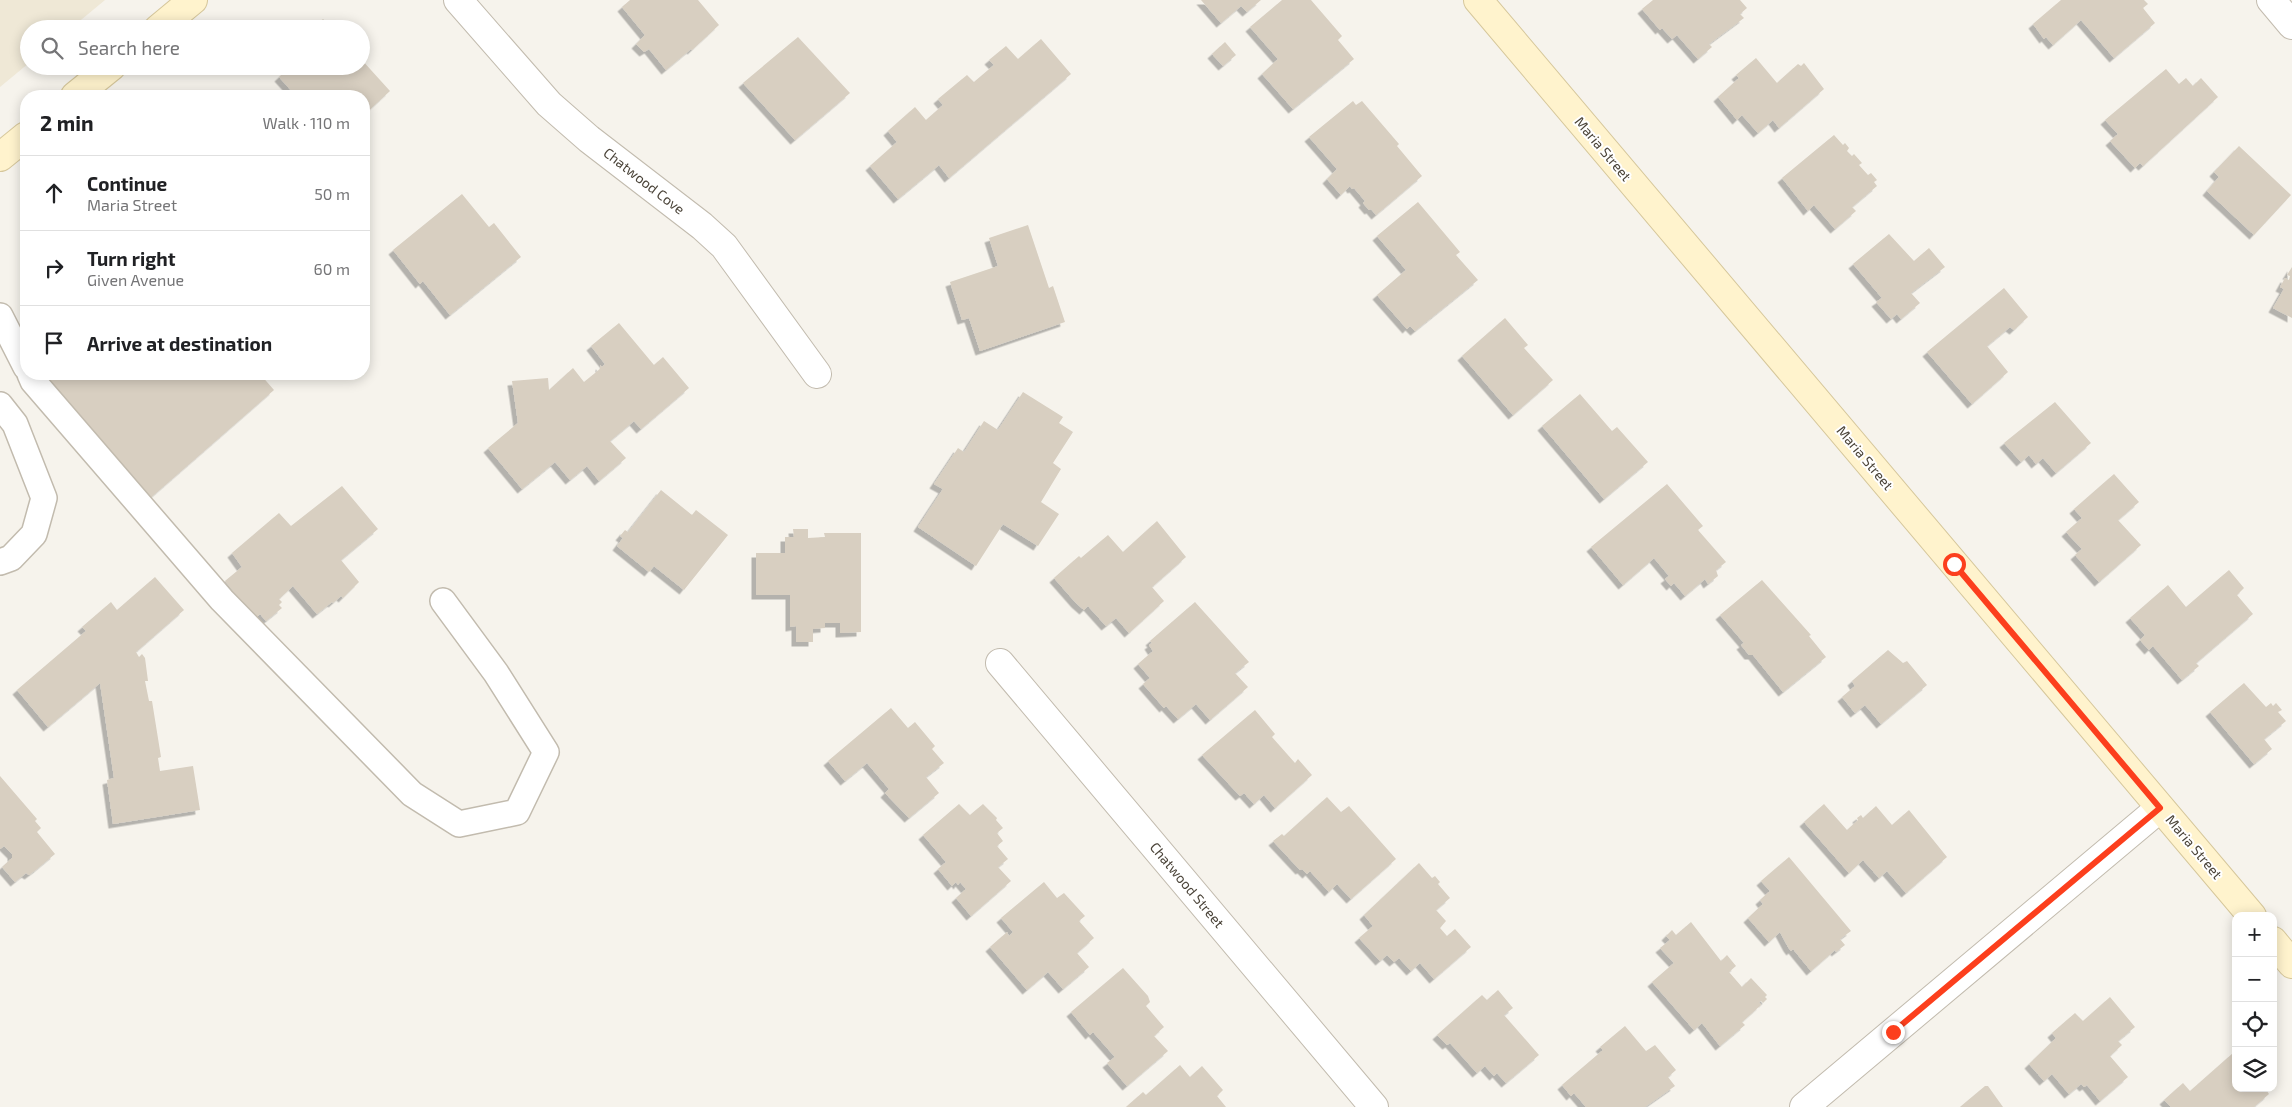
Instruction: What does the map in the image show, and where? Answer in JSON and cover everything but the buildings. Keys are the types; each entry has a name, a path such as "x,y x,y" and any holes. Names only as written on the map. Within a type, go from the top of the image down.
{"street":[{"path":"169,20 193,0"},
{"name":"Chatwood Cove","path":"458,0 549,104 589,139 702,226 724,246 817,374"},
{"name":"Maria Street","path":"1478,0 2249,912"},
{"path":"2271,0 2292,25"},
{"path":"82,90 101,75"},
{"path":"0,158 20,141"},
{"name":"Chatwood Street","path":"1000,663 1374,1107"},
{"path":"1804,1107 2160,808"},
{"path":"2277,946 2292,964"}],"lane":[{"path":"0,316 20,338"},
{"path":"33,380 229,607 412,794 459,824 517,812 546,752 496,673 442,602"},
{"path":"0,405 15,424 44,498 34,534 11,558 0,562"}],"shaded area":[{"path":"0,0 105,0 81,20 20,20 20,70 0,87"}],"route":[{"path":"1893,1032 2160,808 1954,564"}]}
